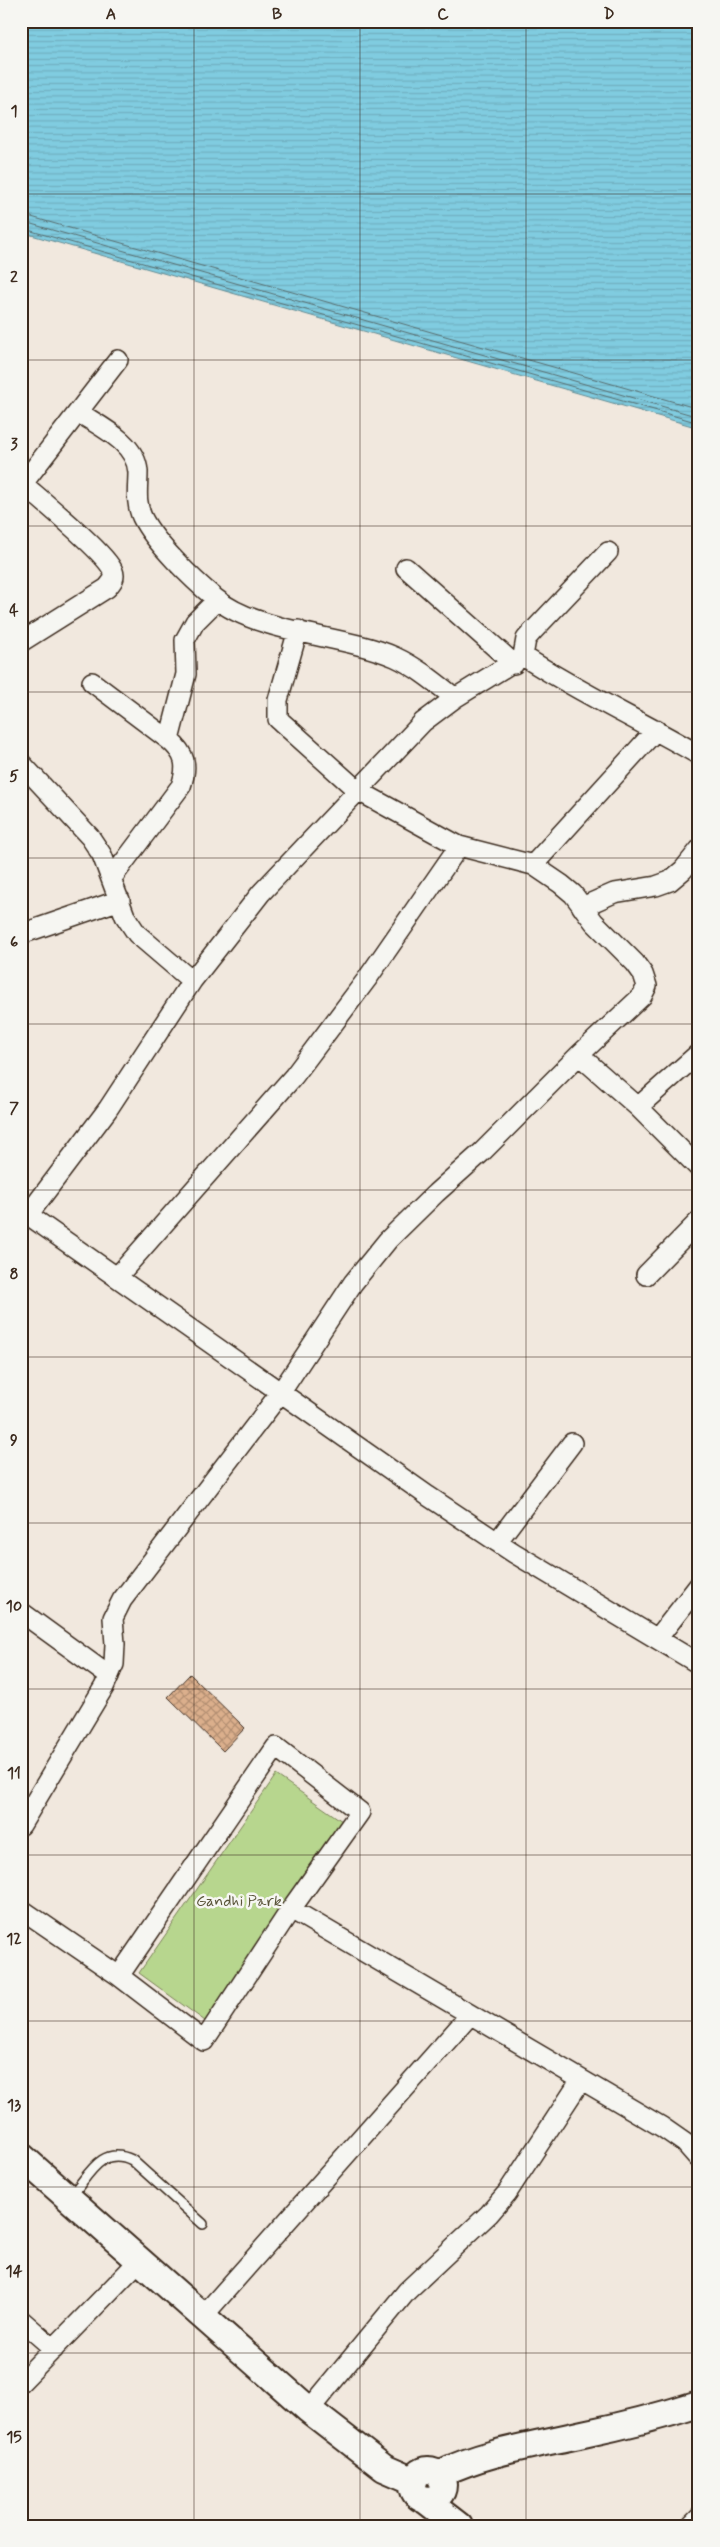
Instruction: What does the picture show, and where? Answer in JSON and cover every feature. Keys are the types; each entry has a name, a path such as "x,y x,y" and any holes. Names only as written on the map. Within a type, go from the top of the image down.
{"street":[{"path":"21,642 107,588 113,580 114,572 102,556 22,485 118,360"},
{"path":"78,412 126,446 138,469 137,498 146,524 191,577 217,600 249,618 394,657 423,674 455,698"},
{"path":"608,552 533,631 526,640 518,660 455,698 423,722 261,892 192,981 108,1109 24,1212 497,1542 699,1664"},
{"path":"406,568 518,660 656,730 699,755"},
{"path":"170,740 186,674 185,640 195,622 217,600"},
{"path":"21,1825 109,1676 114,1664 113,1618 122,1600 281,1392 353,1283 388,1240 436,1193 482,1152 579,1055 642,996 647,986 643,974 635,963 582,908 573,894 562,884 533,865 459,846 357,790 278,719 278,700 298,630"},
{"path":"92,682 170,740 179,749 186,762 186,772 181,786 112,878"},
{"path":"533,865 656,730"},
{"path":"21,763 90,837 102,855 125,916 137,934 192,981"},
{"path":"117,1277 294,1076 367,979 459,846"},
{"path":"582,908 614,893 656,886 670,881 699,850"},
{"path":"21,934 120,900"},
{"path":"638,1106 699,1053"},
{"path":"579,1055 638,1106 699,1168"},
{"path":"646,1275 699,1221"},
{"path":"497,1542 572,1443"},
{"path":"657,1639 699,1585"},
{"path":"21,1612 109,1676"},
{"path":"21,1909 119,1976 204,2041 291,1909 360,1812 276,1748 119,1976"},
{"path":"291,1909 685,2143 699,2159"},
{"path":"203,2316 470,2015"},
{"path":"308,2410 407,2291 489,2214 507,2193 581,2080"},
{"path":"21,2156 308,2410 384,2468 432,2500 439,2496 443,2489 443,2481 439,2474 456,2466 499,2452 592,2432 699,2404"},
{"path":"21,2382 138,2261"},
{"path":"21,2320 54,2349"},
{"path":"419,2490 459,2526"},
{"path":"691,2526 699,2518"}],"lane":[{"path":"69,2198 102,2159 110,2155 121,2154 132,2160 203,2224"}],"green space":[{"name":"Gandhi Park","path":"276,1775 342,1821 205,2021 139,1973"}],"water":[{"path":"21,21 699,21 699,428 21,232"}],"building":[{"path":"190,1674 245,1728 223,1751 168,1697"}]}
